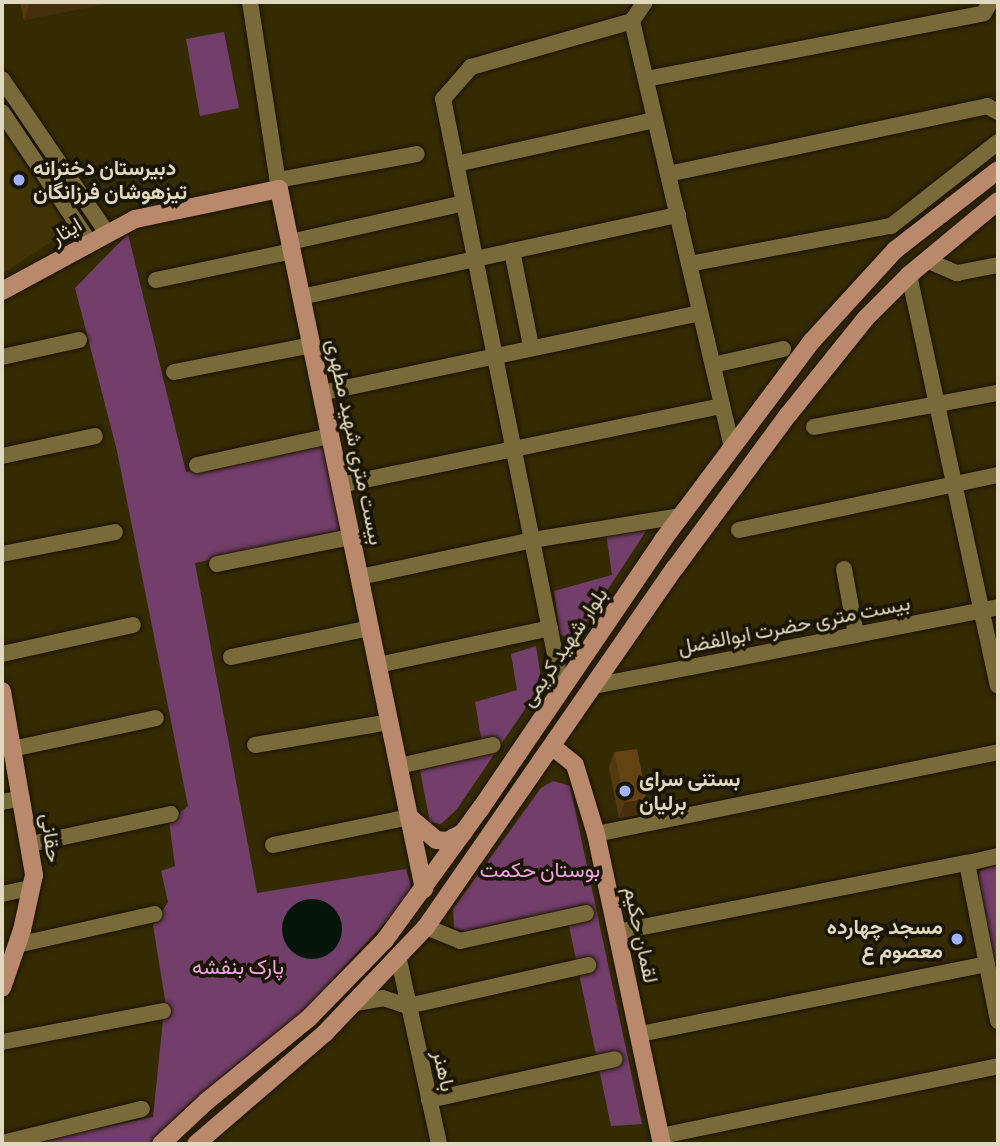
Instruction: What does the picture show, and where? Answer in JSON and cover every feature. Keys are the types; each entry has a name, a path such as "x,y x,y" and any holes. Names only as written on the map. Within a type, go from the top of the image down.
{"main road":[{"name":"بلوار شهید کریمی","path":"161,1144 206,1101 307,1019 385,940 464,832 681,516 812,341 905,241 998,170"},
{"name":"ایثار","path":"2,291 135,219 278,184"},
{"name":"بیست متری شهید مطهری","path":"278,184 424,889"},
{"path":"196,1144 356,1003 399,960 426,927 598,685 675,568 788,415 866,318 909,275 998,201"},
{"name":"حقانی","path":"2,988 32,888 32,844 3,702"},
{"name":"لقمان حکیم","path":"553,747 575,765 596,834 662,1140"},
{"path":"409,817 436,841 447,841 464,832"}],"street":[{"name":"بیست متری شهید مطهری","path":"250,2 278,184"},
{"path":"562,689 443,99 471,67 632,21 645,2"},
{"path":"646,79 984,13 990,2"},
{"path":"632,21 732,448"},
{"path":"2,79 107,233"},
{"path":"668,174 987,106 998,112"},
{"path":"2,112 90,243"},
{"path":"456,164 655,120"},
{"path":"689,264 891,226 998,142"},
{"path":"278,184 417,154"},
{"path":"156,280 464,203"},
{"path":"302,297 678,215"},
{"path":"891,226 905,241"},
{"path":"512,251 531,346"},
{"path":"926,260 957,273 998,265"},
{"path":"909,275 954,484 990,609 998,685"},
{"path":"321,393 494,353 701,313"},
{"path":"2,357 79,340"},
{"path":"174,372 311,345"},
{"path":"713,365 783,349"},
{"path":"814,428 998,393"},
{"path":"340,485 514,452 722,406"},
{"path":"2,456 95,436"},
{"path":"197,465 330,436"},
{"path":"739,530 998,475"},
{"path":"360,578 532,540 681,516"},
{"path":"2,554 115,532"},
{"path":"217,564 351,537"},
{"path":"844,569 856,635"},
{"name":"بیست متری حضرت ابوالفضل","path":"598,685 990,609"},
{"path":"2,654 133,625"},
{"path":"231,657 370,628"},
{"path":"378,665 550,628"},
{"path":"12,749 156,718"},
{"path":"255,744 390,722"},
{"path":"399,766 493,745"},
{"path":"596,834 998,752"},
{"path":"2,802 22,799"},
{"path":"32,844 171,814"},
{"path":"273,845 409,817"},
{"path":"617,932 998,856"},
{"path":"967,863 998,1021"},
{"path":"2,894 32,888"},
{"path":"426,927 460,941 586,913"},
{"path":"17,945 155,914"},
{"name":"باهنر","path":"399,960 439,1144"},
{"path":"640,1034 987,964"},
{"path":"356,1003 383,998 408,1006 588,965"},
{"path":"2,1042 163,1011"},
{"path":"429,1100 615,1059"},
{"path":"662,1140 998,1066"},
{"path":"2,1143 142,1109"}],"shaded area":[{"name":"دبیرستان دخترانه تیزهوشان فرزانگان","path":"2,131 69,230 2,274"},
{"path":"312,899 333,908 342,929 333,950 312,959 291,950 282,929 291,908"}],"green space":[{"path":"224,32 239,108 200,116 186,39"},
{"name":"پارک بنفشه","path":"128,234 186,472 323,442 343,532 195,563 257,893 406,869 413,892 300,1015 179,1113 151,1144 22,1144 153,1117 165,1000 153,925 168,902 161,871 175,866 169,821 188,806 117,451 75,288"},
{"path":"648,528 578,635 568,639 560,634 554,591 612,575 606,533"},
{"path":"536,646 542,684 457,809 441,824 430,822 418,760 482,743 475,702 517,690 511,654"},
{"name":"بوستان حکمت","path":"553,781 570,786 642,1124 611,1126 566,912 469,932 454,928 453,909 541,788"},
{"path":"998,864 998,991 978,878 980,871"}],"building":[{"path":"637,749 647,799 625,802 614,752"}],"place":[{"name":"دبیرستان دخترانه تیزهوشان فرزانگان","path":"19,180"},
{"name":"بستنی سرای برلیان","path":"625,791"},
{"name":"مسجد چهارده معصوم ع","path":"957,939"}]}
